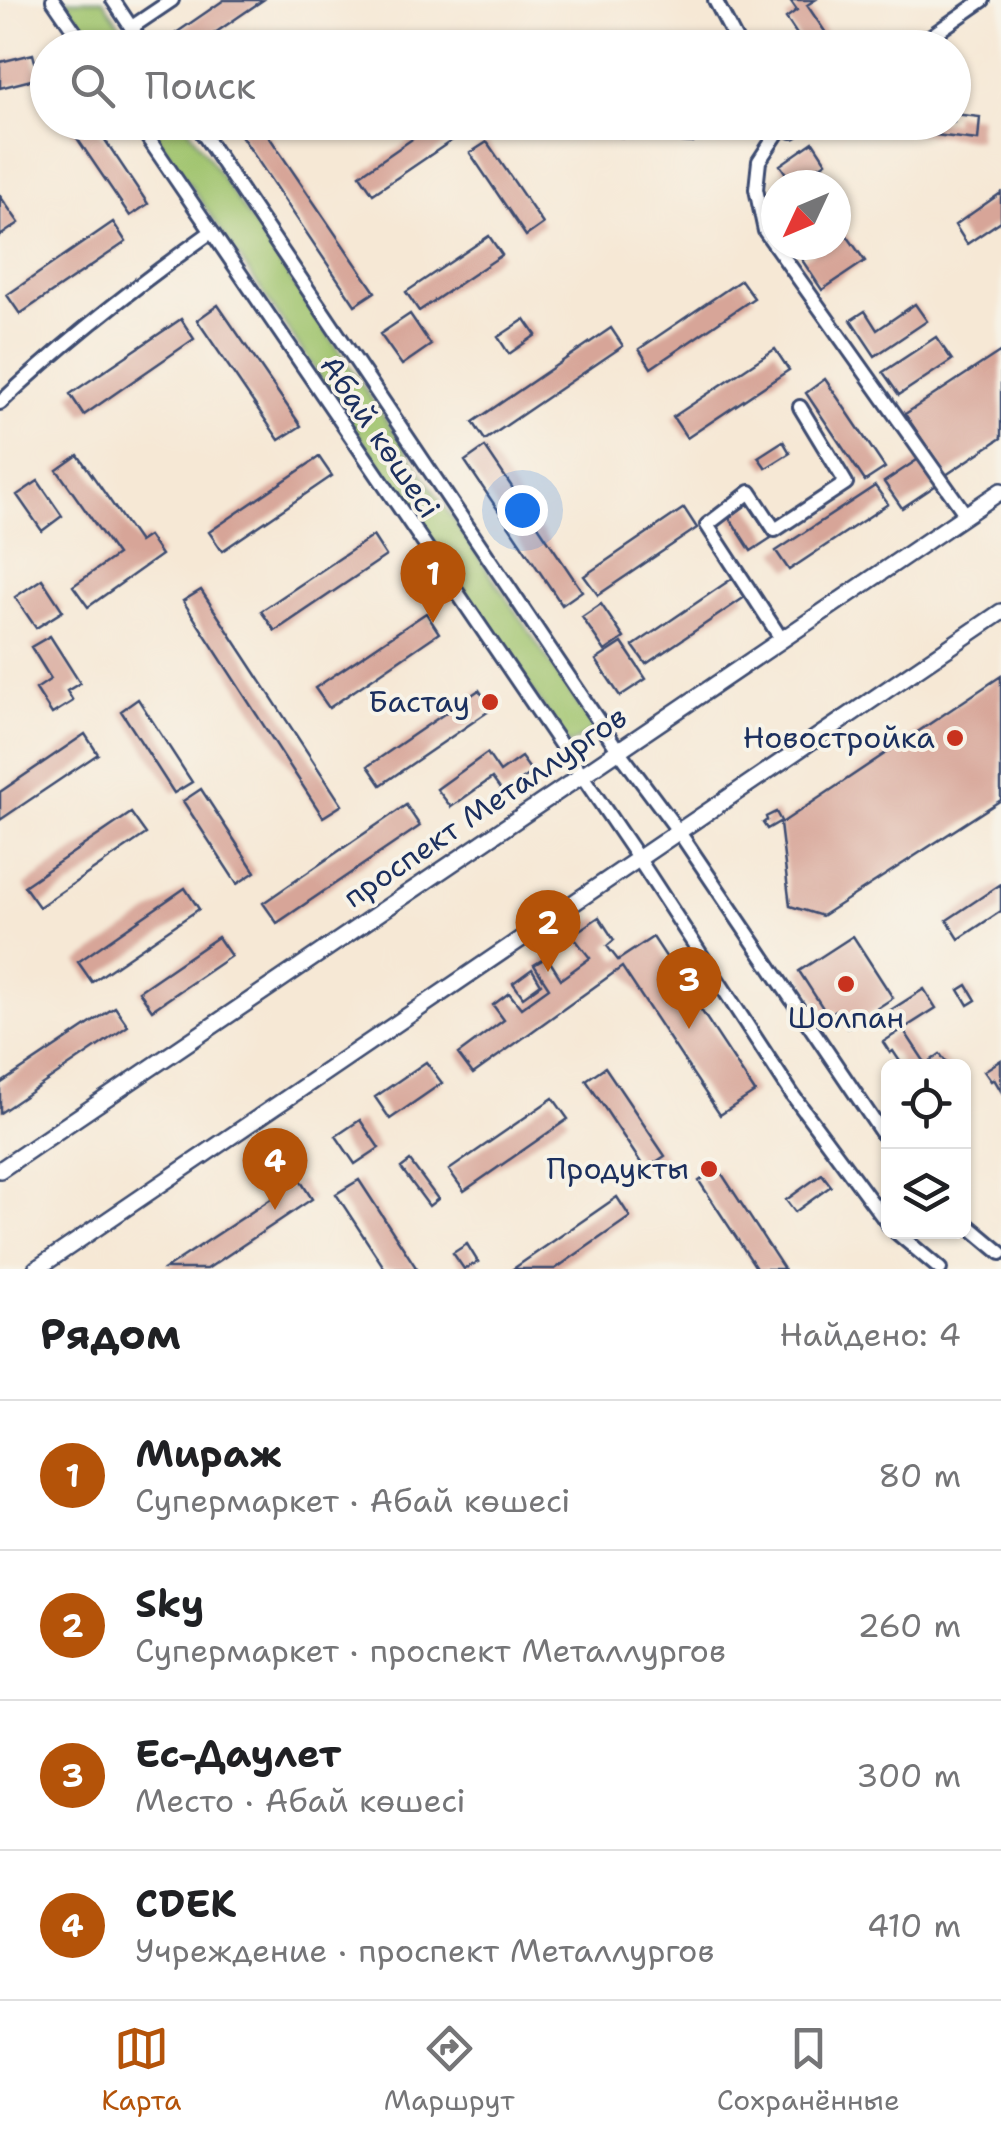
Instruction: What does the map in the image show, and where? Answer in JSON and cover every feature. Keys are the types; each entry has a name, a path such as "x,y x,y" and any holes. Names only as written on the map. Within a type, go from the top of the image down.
{"main road":[{"name":"проспект Металлургов","path":"0,1170 1001,491"},
{"path":"36,1269 1001,612"}],"street":[{"path":"53,0 74,30"},
{"path":"113,0 134,30"},
{"path":"132,27 172,0"},
{"path":"715,0 731,30"},
{"path":"940,30 983,0"},
{"name":"Абай көшесі","path":"149,140 638,858 794,1097 881,1215"},
{"name":"Абай көшесі","path":"206,140 881,1132"},
{"path":"772,140 760,162 756,190 765,231 966,514"},
{"path":"0,402 116,302 211,232"},
{"path":"782,640 707,526 750,492 775,530 846,484 800,407"},
{"path":"971,1228 1001,1253"},
{"path":"904,1239 940,1269"}],"green space":[{"path":"65,0 103,0 123,30 85,30"},
{"path":"160,140 197,140 595,729 569,745"}],"building":[{"path":"224,0 263,0 219,30 180,30"},
{"path":"790,0 815,0 807,5 824,30 794,30 786,18 797,10"},
{"path":"30,55 30,80 0,88 0,62"},
{"path":"971,116 980,117 978,140 971,139"},
{"path":"78,140 105,140 148,204 130,216"},
{"path":"244,140 271,140 375,292 355,305"},
{"path":"411,140 453,140 373,194 360,175"},
{"path":"487,142 543,224 526,236 470,153"},
{"path":"813,142 826,162 814,170 783,170 780,165"},
{"path":"1001,193 1001,221 967,244 955,225"},
{"path":"0,196 19,223 0,236"},
{"path":"113,222 126,242 20,314 7,295"},
{"path":"489,236 502,255 419,311 406,292"},
{"path":"851,241 865,261 822,290 802,260 851,260"},
{"path":"741,280 754,298 651,368 639,349"},
{"path":"915,304 927,321 875,356 851,320 865,311 877,330"},
{"path":"218,305 301,426 279,440 197,320"},
{"path":"410,314 431,345 402,365 380,334"},
{"path":"181,319 194,339 84,415 70,394"},
{"path":"525,319 536,335 509,354 498,337"},
{"path":"611,328 623,346 485,440 473,422"},
{"path":"936,337 952,360 899,395 883,372"},
{"path":"775,349 789,370 687,438 673,417"},
{"path":"1001,351 1001,438 946,475 905,414"},
{"path":"825,379 885,468 865,481 806,393"},
{"path":"783,441 790,453 766,468 758,457"},
{"path":"485,447 582,591 562,605 465,461"},
{"path":"78,455 139,542 148,536 161,555 88,607 73,586 117,555 57,470"},
{"path":"319,457 332,476 222,551 209,532"},
{"path":"920,458 938,484 902,508 884,482"},
{"path":"38,481 62,516 42,531 17,495"},
{"path":"875,486 888,504 789,570 776,551"},
{"path":"748,504 771,538 751,551 729,517"},
{"path":"684,508 697,528 598,595 584,576"},
{"path":"373,536 386,556 275,631 261,611"},
{"path":"733,578 745,597 646,664 633,646"},
{"path":"42,579 63,611 36,628 15,597"},
{"path":"201,590 342,805 323,817 183,601"},
{"path":"601,604 624,638 605,651 582,617"},
{"path":"426,613 439,633 329,708 315,688"},
{"path":"50,636 80,683 67,691 73,701 52,714 36,689 51,679 31,647"},
{"path":"622,643 646,679 620,696 596,660"},
{"name":"Новостройка","path":"1001,676 1001,800 822,916 790,906 780,824"},
{"path":"479,690 492,709 381,785 368,766"},
{"path":"138,699 192,782 174,793 121,711"},
{"path":"85,734 98,754 0,820 0,792"},
{"path":"487,753 500,772 521,757 532,772 503,793 492,778 451,807 437,789"},
{"path":"201,789 255,872 237,884 183,801"},
{"path":"406,805 420,826 277,923 263,903"},
{"path":"776,812 781,821 767,829 763,823 766,817"},
{"path":"131,813 146,834 39,907 24,886"},
{"path":"1001,884 1001,911 959,939 947,920"},
{"path":"185,888 199,909 92,982 78,962"},
{"path":"599,917 614,940 607,946 618,960 653,937 755,1092 720,1115 622,967 473,1074 458,1054 504,1020 493,1005 509,993 521,1008 549,988 534,965 547,957 561,979 590,958 572,935"},
{"path":"568,921 573,929 553,943 548,934"},
{"name":"Шолпан","path":"853,936 893,998 847,1028 836,1010 828,1016 799,971"},
{"path":"218,937 231,956 152,1010 139,991"},
{"path":"532,969 541,984 523,997 513,983"},
{"path":"967,985 976,1000 968,1005 959,990"},
{"path":"924,989 936,1008 903,1029 891,1010"},
{"path":"115,1007 128,1026 0,1113 0,1084"},
{"path":"903,1029 923,1059 898,1059 883,1042"},
{"path":"1001,1060 1001,1091 984,1071"},
{"path":"426,1062 442,1083 390,1119 375,1097"},
{"path":"605,1067 665,1156 645,1169 586,1080"},
{"path":"553,1098 568,1119 464,1191 449,1170"},
{"path":"360,1120 379,1148 355,1164 336,1136"},
{"path":"410,1161 438,1199 429,1206 401,1168"},
{"path":"718,1168 784,1269 757,1269 699,1181"},
{"path":"822,1174 831,1186 795,1212 786,1200"},
{"path":"300,1180 312,1199 207,1269 165,1269"},
{"path":"359,1180 417,1269 385,1269 336,1194"},
{"path":"617,1197 630,1217 555,1269 513,1269"},
{"path":"467,1244 478,1262 464,1269 453,1253"}],"place":[{"name":"Мираж","path":"433,623"},
{"name":"Бастау","path":"490,702"},
{"name":"Новостройка","path":"955,738"},
{"name":"Sky","path":"548,972"},
{"name":"Шолпан","path":"846,984"},
{"name":"Ес-Даулет","path":"689,1029"},
{"name":"Продукты","path":"709,1169"},
{"name":"CDEK","path":"275,1210"}]}
